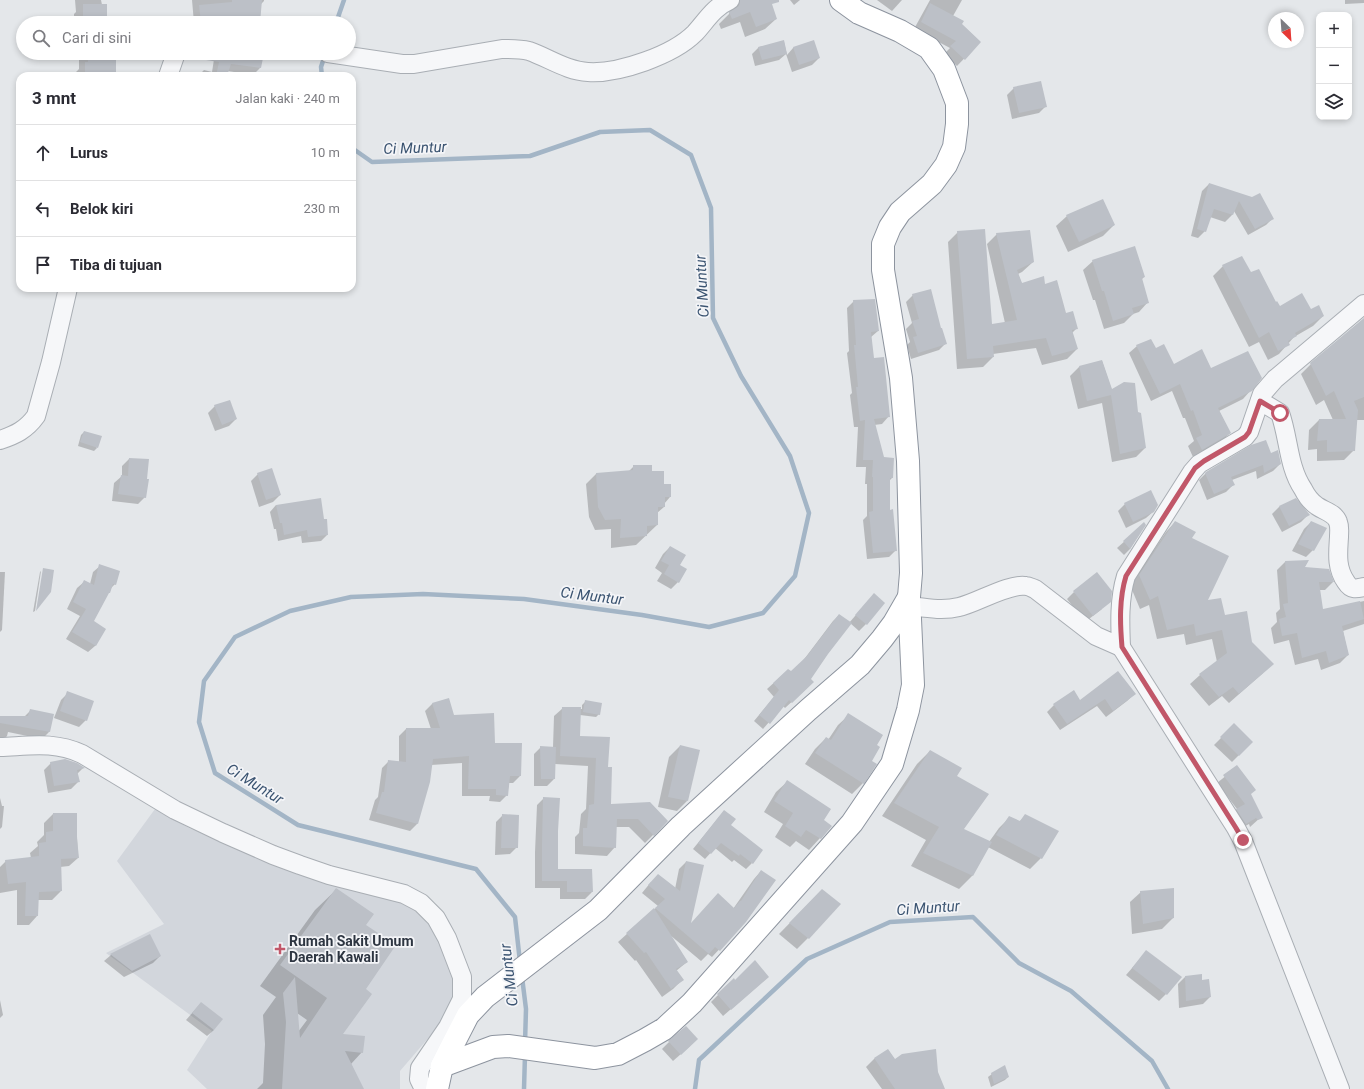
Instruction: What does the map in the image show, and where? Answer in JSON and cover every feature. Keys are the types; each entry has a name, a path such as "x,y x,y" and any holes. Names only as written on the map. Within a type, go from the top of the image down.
{"highway":[{"path":"442,1066 493,1047 508,1046 595,1058 618,1054 664,1029 692,1004 852,823 892,764 908,710 913,685 909,601 911,573 907,454 901,378 883,270 883,244 890,227 900,212 932,184 946,165 954,147 957,124 957,103 944,69 928,48 900,31 859,13 841,0"},
{"path":"438,1089 442,1066 468,1015 485,997 598,910 681,826 808,710 860,665 882,639 909,601"}],"street":[{"path":"356,57 402,64 414,64 502,49 512,49 530,52 576,71 602,72 619,69 644,61 673,49 694,34 719,6 730,0"},
{"path":"169,72 174,60"},
{"path":"0,440 14,436 24,430 31,424 36,416 51,362 67,292"},
{"path":"1340,1089 1243,840 1122,647 1120,620 1122,590 1126,576 1192,472 1199,464 1245,437 1249,432 1262,394 1274,379 1364,304"},
{"path":"1260,401 1281,414 1296,477 1301,487 1316,505 1332,514 1338,520 1338,563 1344,579 1347,584 1353,588 1357,589 1364,587"},
{"path":"909,601 943,609 957,608 971,604 1004,590 1018,586 1026,586 1035,589 1096,636 1122,647"},
{"path":"0,748 46,745 71,749 82,754 174,810 273,855 329,875 404,894 421,903 436,918 444,931 462,977 462,999 448,1027 420,1068 419,1079 424,1089"}],"shaded area":[{"name":"Rumah Sakit Umum Daerah Kawali","path":"155,809 189,828 275,864 393,898 413,906 431,923 453,969 454,999 437,1028 400,1071 400,1089 207,1089 187,1070 212,1031 106,953 164,924 117,861"}],"building":[{"path":"232,0 262,0 261,16 200,16 199,5 232,2"},
{"path":"740,0 779,0 779,2 772,4 777,19 756,27 750,12 732,19 729,12 739,6"},
{"path":"930,3 964,21 962,24 981,42 965,60 950,46 956,41 921,22"},
{"path":"83,4 107,4 107,16 83,16"},
{"path":"784,40 787,54 762,60 758,47"},
{"path":"814,40 820,58 799,65 793,47"},
{"path":"88,60 116,60 116,72 85,72 85,62 88,62"},
{"path":"206,60 263,60 261,68 231,64 228,72 217,72 219,62"},
{"path":"1041,81 1047,107 1019,113 1013,87"},
{"path":"1209,183 1252,197 1260,193 1274,219 1255,229 1239,201 1233,215 1214,209 1206,232 1197,229"},
{"path":"1103,199 1115,225 1079,242 1066,215"},
{"path":"985,229 992,324 1017,320 996,233 1030,230 1034,262 1017,270 1022,283 1044,276 1045,284 1057,280 1066,313 1073,311 1078,329 1072,330 1078,349 1052,356 1046,338 993,346 994,357 967,359 957,231"},
{"path":"1135,246 1145,277 1142,278 1149,303 1132,308 1134,314 1113,321 1104,291 1102,291 1092,260"},
{"path":"1242,256 1251,272 1259,269 1276,302 1277,301 1280,306 1302,293 1311,309 1319,305 1324,316 1295,333 1297,336 1288,341 1290,345 1278,351 1269,332 1259,338 1222,265"},
{"path":"931,289 941,328 947,344 918,353 913,337 917,336 912,321 919,319 912,294"},
{"path":"875,299 879,331 871,332 874,358 884,357 890,417 874,419 884,457 894,458 893,478 890,478 890,510 893,509 897,551 873,553 869,512 873,511 873,460 863,460 865,420 860,421 856,387 858,387 854,345 856,345 853,300"},
{"path":"1364,318 1364,397 1354,401 1358,410 1355,451 1327,452 1327,440 1317,441 1319,419 1346,419 1334,391 1326,396 1310,363"},
{"path":"1151,339 1156,348 1164,344 1174,364 1202,349 1211,368 1248,351 1262,378 1252,391 1218,408 1231,433 1202,450 1196,438 1202,435 1193,410 1191,411 1180,384 1160,394 1136,345"},
{"path":"1102,360 1112,389 1124,382 1135,383 1138,412 1141,413 1146,448 1120,454 1111,395 1087,401 1079,366"},
{"path":"230,400 237,419 222,425 214,405"},
{"path":"84,431 102,436 98,448 80,442"},
{"path":"1266,440 1271,453 1278,450 1281,464 1264,473 1263,465 1231,477 1235,485 1214,494 1205,473 1251,445"},
{"path":"129,458 149,459 147,479 149,479 146,498 118,494 121,475 128,476"},
{"path":"633,465 652,465 652,471 664,471 664,484 671,484 671,497 665,497 665,507 658,507 658,525 647,526 647,536 620,538 621,519 605,520 598,507 596,473 633,470"},
{"path":"272,468 281,495 266,500 257,473"},
{"path":"1151,490 1158,505 1154,512 1133,522 1124,503"},
{"path":"321,498 324,519 327,519 328,535 308,537 307,530 284,535 276,505"},
{"path":"1296,498 1310,515 1289,526 1279,506"},
{"path":"1175,521 1196,532 1192,538 1229,556 1208,600 1221,598 1225,615 1247,611 1252,642 1274,664 1239,694 1233,687 1219,697 1199,674 1227,653 1222,630 1196,636 1194,624 1167,630 1158,596 1150,600 1139,575"},
{"path":"1311,521 1327,528 1314,551 1298,544"},
{"path":"1144,522 1146,525 1130,549 1123,541"},
{"path":"670,546 686,555 680,565 687,569 679,583 664,574 669,565 661,561"},
{"path":"1309,560 1305,567 1329,569 1334,582 1319,582 1323,609 1360,601 1364,619 1342,626 1349,655 1329,663 1326,651 1302,658 1297,633 1282,636 1279,619 1286,617 1283,604 1288,603 1285,561"},
{"path":"99,564 120,571 116,585 113,584 110,593 94,621 106,629 96,646 72,632 86,609 73,602 84,580 94,585"},
{"path":"43,568 54,570 51,592 36,611"},
{"path":"1097,572 1112,591 1111,602 1093,616 1073,591"},
{"path":"874,593 885,603 867,625 855,615"},
{"path":"839,614 852,623 811,679 814,682 792,703 789,700 770,724 759,715 779,690 773,683 788,669 791,671 807,656"},
{"path":"1118,671 1136,694 1113,711 1105,699 1067,724 1053,704 1074,690 1080,700"},
{"path":"67,691 94,701 87,721 60,711"},
{"path":"449,698 454,715 494,713 495,743 522,743 521,776 510,776 508,796 496,795 496,789 468,789 469,756 433,759 430,782 418,824 376,813 382,792 384,792 388,760 406,762 406,728 440,728 432,703"},
{"path":"585,700 602,703 600,715 583,712"},
{"path":"562,707 581,707 580,736 610,737 608,767 612,767 611,804 650,802 668,821 654,836 638,819 617,819 616,848 583,846 583,828 587,828 589,805 594,804 596,758 560,756"},
{"path":"30,709 54,714 50,732 0,723 0,716 28,716"},
{"path":"848,713 883,735 877,745 880,747 872,761 877,764 864,784 815,753 826,737 831,740"},
{"path":"1234,723 1253,742 1239,756 1220,737"},
{"path":"680,745 700,750 688,801 668,797"},
{"path":"540,746 556,747 555,779 541,779"},
{"path":"930,750 962,768 957,776 989,794 964,829 992,842 973,876 923,853 939,827 894,803"},
{"path":"65,759 77,763 85,768 77,770 80,782 54,786 50,762"},
{"path":"1237,765 1256,790 1251,794 1263,818 1258,820 1256,818 1246,824 1236,809 1245,804 1223,775"},
{"path":"787,780 831,809 824,820 832,826 821,839 806,830 801,837 785,826 793,813 774,801"},
{"path":"543,797 560,798 558,869 592,869 593,892 567,892 567,881 542,881"},
{"path":"724,810 736,819 731,825 763,850 753,864 740,854 739,856 721,843 711,854 698,843"},
{"path":"53,813 77,813 79,858 61,859 62,891 39,892 38,916 25,916 26,882 8,884 5,860 39,856 39,843 46,842 46,832 53,831"},
{"path":"502,814 519,815 518,848 501,848"},
{"path":"1025,814 1059,831 1042,859 996,835 1009,816 1020,821"},
{"path":"686,861 704,865 691,923 718,893 734,908 741,901 761,870 776,880 746,922 720,951 715,947 709,954 655,908 665,899 648,885 658,874 680,891"},
{"path":"336,888 374,914 366,925 396,945 366,989 372,994 343,1034 365,1036 363,1053 345,1051 364,1089 282,1089 286,1022 283,993 295,977 300,1038 327,998 280,965"},
{"path":"1174,888 1174,918 1143,924 1140,891"},
{"path":"822,889 841,904 809,939 789,923"},
{"path":"654,908 688,962 676,969 684,980 671,989 646,952 644,953 626,933"},
{"path":"150,934 161,956 132,971 110,954"},
{"path":"1146,950 1182,977 1167,995 1132,968"},
{"path":"755,960 769,977 731,1010 717,994 734,978 735,980"},
{"path":"1202,974 1202,980 1209,979 1211,997 1186,1001 1185,976"},
{"path":"201,1002 223,1019 214,1030 192,1013"},
{"path":"686,1026 698,1039 681,1055 668,1041"},
{"path":"888,1049 895,1059 902,1054 936,1049 938,1072 945,1089 895,1089 874,1058"},
{"path":"1005,1065 1009,1077 994,1084 991,1073"}],"waterway":[{"name":"Ci Muntur","path":"338,16 344,0"},
{"name":"Ci Muntur","path":"322,72 321,67 323,60"},
{"name":"Ci Muntur","path":"356,151 372,162 530,156 600,132 650,130 691,155 711,208 713,318 741,376 790,456 809,513 795,576 763,613 709,627 642,615 524,599 423,594 351,597 290,611 235,637 204,681 199,722 215,773 298,825 476,869 515,917 520,962"},
{"name":"Ci Muntur","path":"695,1089 699,1060 807,959 890,922 973,917 1019,963 1071,991 1152,1061 1168,1089"},
{"name":"Ci Muntur","path":"522,977 526,1009 525,1043"},
{"name":"Ci Muntur","path":"524,1089 525,1055"}],"place":[{"name":"Rumah Sakit Umum Daerah Kawali","path":"280,949"}],"route":[{"path":"1243,840 1122,647 1120,620 1122,590 1126,576 1195,468 1199,464 1245,437 1249,432 1260,401 1280,413"}]}
